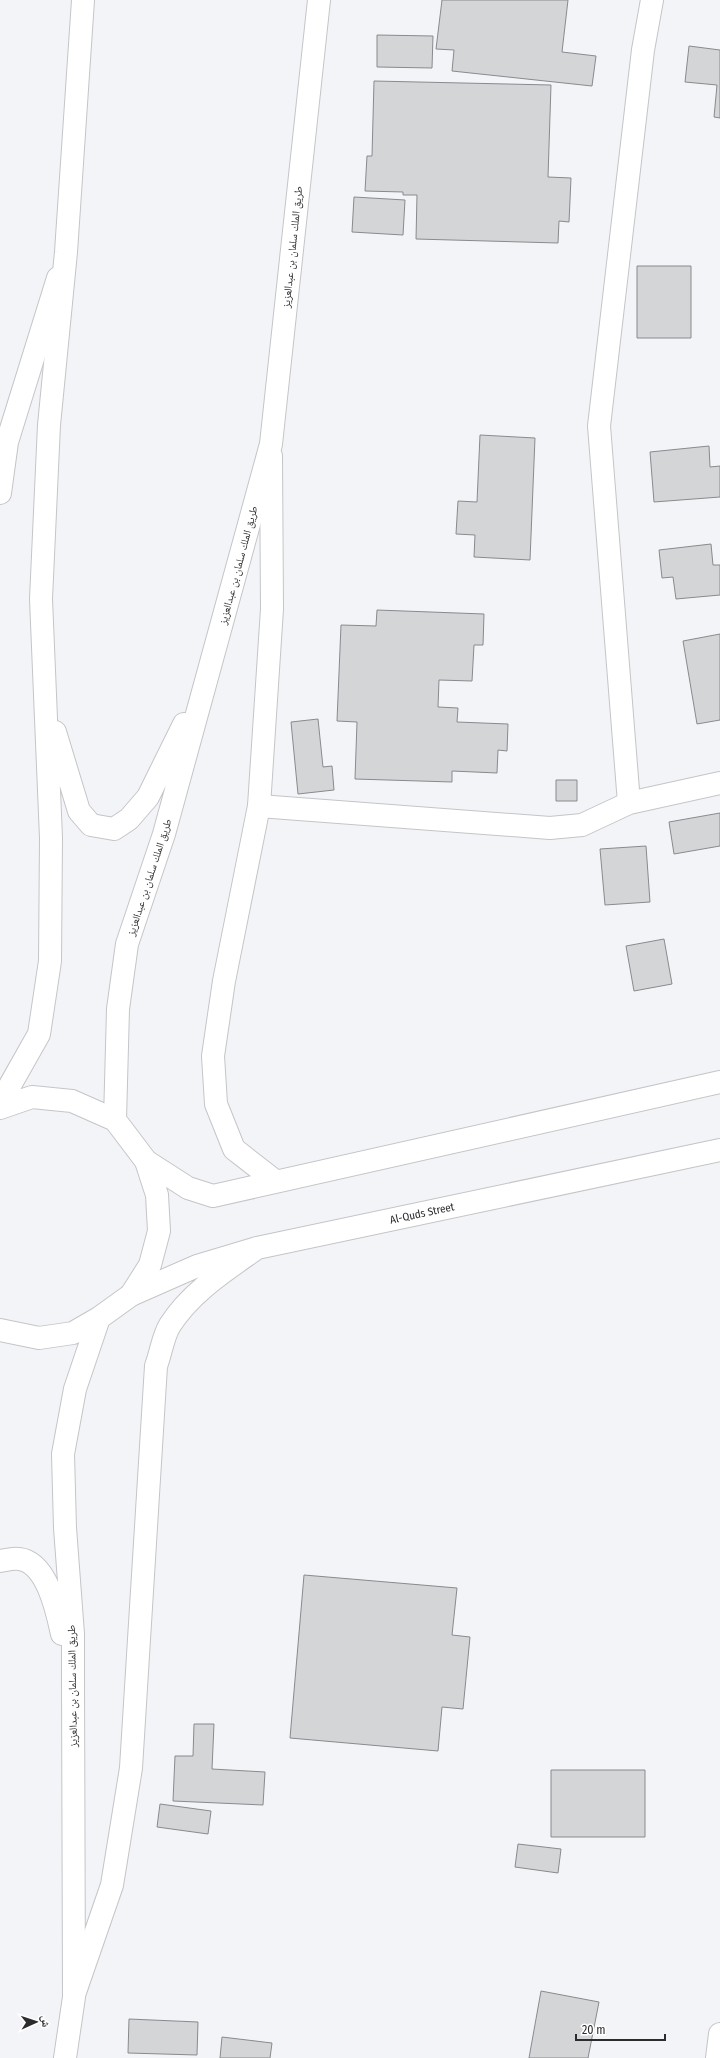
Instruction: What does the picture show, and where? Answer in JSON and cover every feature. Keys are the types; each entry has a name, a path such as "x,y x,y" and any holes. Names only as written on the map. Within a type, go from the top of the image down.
{"street":[{"path":"0,1103 39,1034 50,962 51,838 41,599 48,433 66,252 83,0"},
{"name":"طريق الملك سلمان بن عبدالعزيز","path":"115,1120 118,1009 127,944 164,834 271,444 319,0"},
{"path":"630,802 599,426 642,58 652,0"},
{"path":"0,493 7,442 66,252"},
{"path":"271,444 272,609 259,806 224,981 213,1056 216,1104 234,1149 275,1181"},
{"path":"45,692 78,811 91,825 114,829 129,819 148,797 205,685"},
{"path":"259,806 550,828 582,825 630,802 720,783"},
{"path":"146,1161 188,1188 213,1196 720,1082"},
{"path":"0,1108 32,1097 72,1101 115,1120 146,1161 157,1195 159,1231 150,1265 130,1295 99,1318 73,1333 39,1338 0,1330"},
{"name":"Al-Quds Street","path":"130,1295 197,1266 257,1248 720,1150"},
{"path":"74,1997 112,1885 131,1768 156,1366 170,1326 185,1306 221,1273 257,1248"},
{"name":"طريق الملك سلمان بن عبدالعزيز","path":"66,2058 74,1997 73,1634 65,1528 63,1454 75,1389 99,1318"},
{"path":"0,1560 19,1559 35,1566 46,1583 54,1601 73,1678"},
{"path":"717,2058 720,2034"}],"building":[{"path":"442,0 568,0 562,52 596,56 592,86 452,71 454,50 436,49"},
{"path":"377,35 433,36 432,68 377,67"},
{"path":"689,46 720,50 720,118 714,117 717,85 685,82"},
{"path":"374,81 551,85 548,177 571,178 569,222 559,221 558,243 416,239 417,195 403,195 403,192 365,191 367,156 372,156"},
{"path":"354,197 405,200 403,235 352,232"},
{"path":"637,266 691,266 691,338 637,338"},
{"path":"480,435 535,438 530,560 474,557 475,535 456,534 458,501 477,502"},
{"path":"709,446 710,467 720,466 720,497 654,502 650,452"},
{"path":"711,544 713,565 720,565 720,595 676,599 673,577 662,578 659,550"},
{"path":"377,610 484,614 483,645 474,645 472,681 439,680 438,707 458,708 457,722 508,724 507,751 498,750 497,773 452,771 452,782 355,779 357,722 337,721 341,625 376,626"},
{"path":"720,634 720,720 697,724 683,641"},
{"path":"318,719 323,767 332,766 334,790 298,794 291,722"},
{"path":"556,780 577,780 577,801 556,801"},
{"path":"720,813 720,846 674,854 669,822"},
{"path":"646,846 650,902 605,905 600,849"},
{"path":"664,939 672,984 634,991 626,946"},
{"path":"304,1575 457,1588 452,1635 470,1637 463,1709 442,1707 438,1751 290,1738"},
{"path":"194,1724 214,1724 212,1769 265,1772 263,1805 173,1801 175,1756 193,1756"},
{"path":"551,1770 645,1770 645,1837 551,1837"},
{"path":"160,1804 211,1811 208,1834 157,1827"},
{"path":"518,1844 561,1849 558,1873 515,1867"},
{"path":"541,1991 599,2002 588,2058 529,2058"},
{"path":"129,2019 198,2022 197,2055 128,2053"},
{"path":"222,2037 272,2043 270,2058 220,2058"}]}
